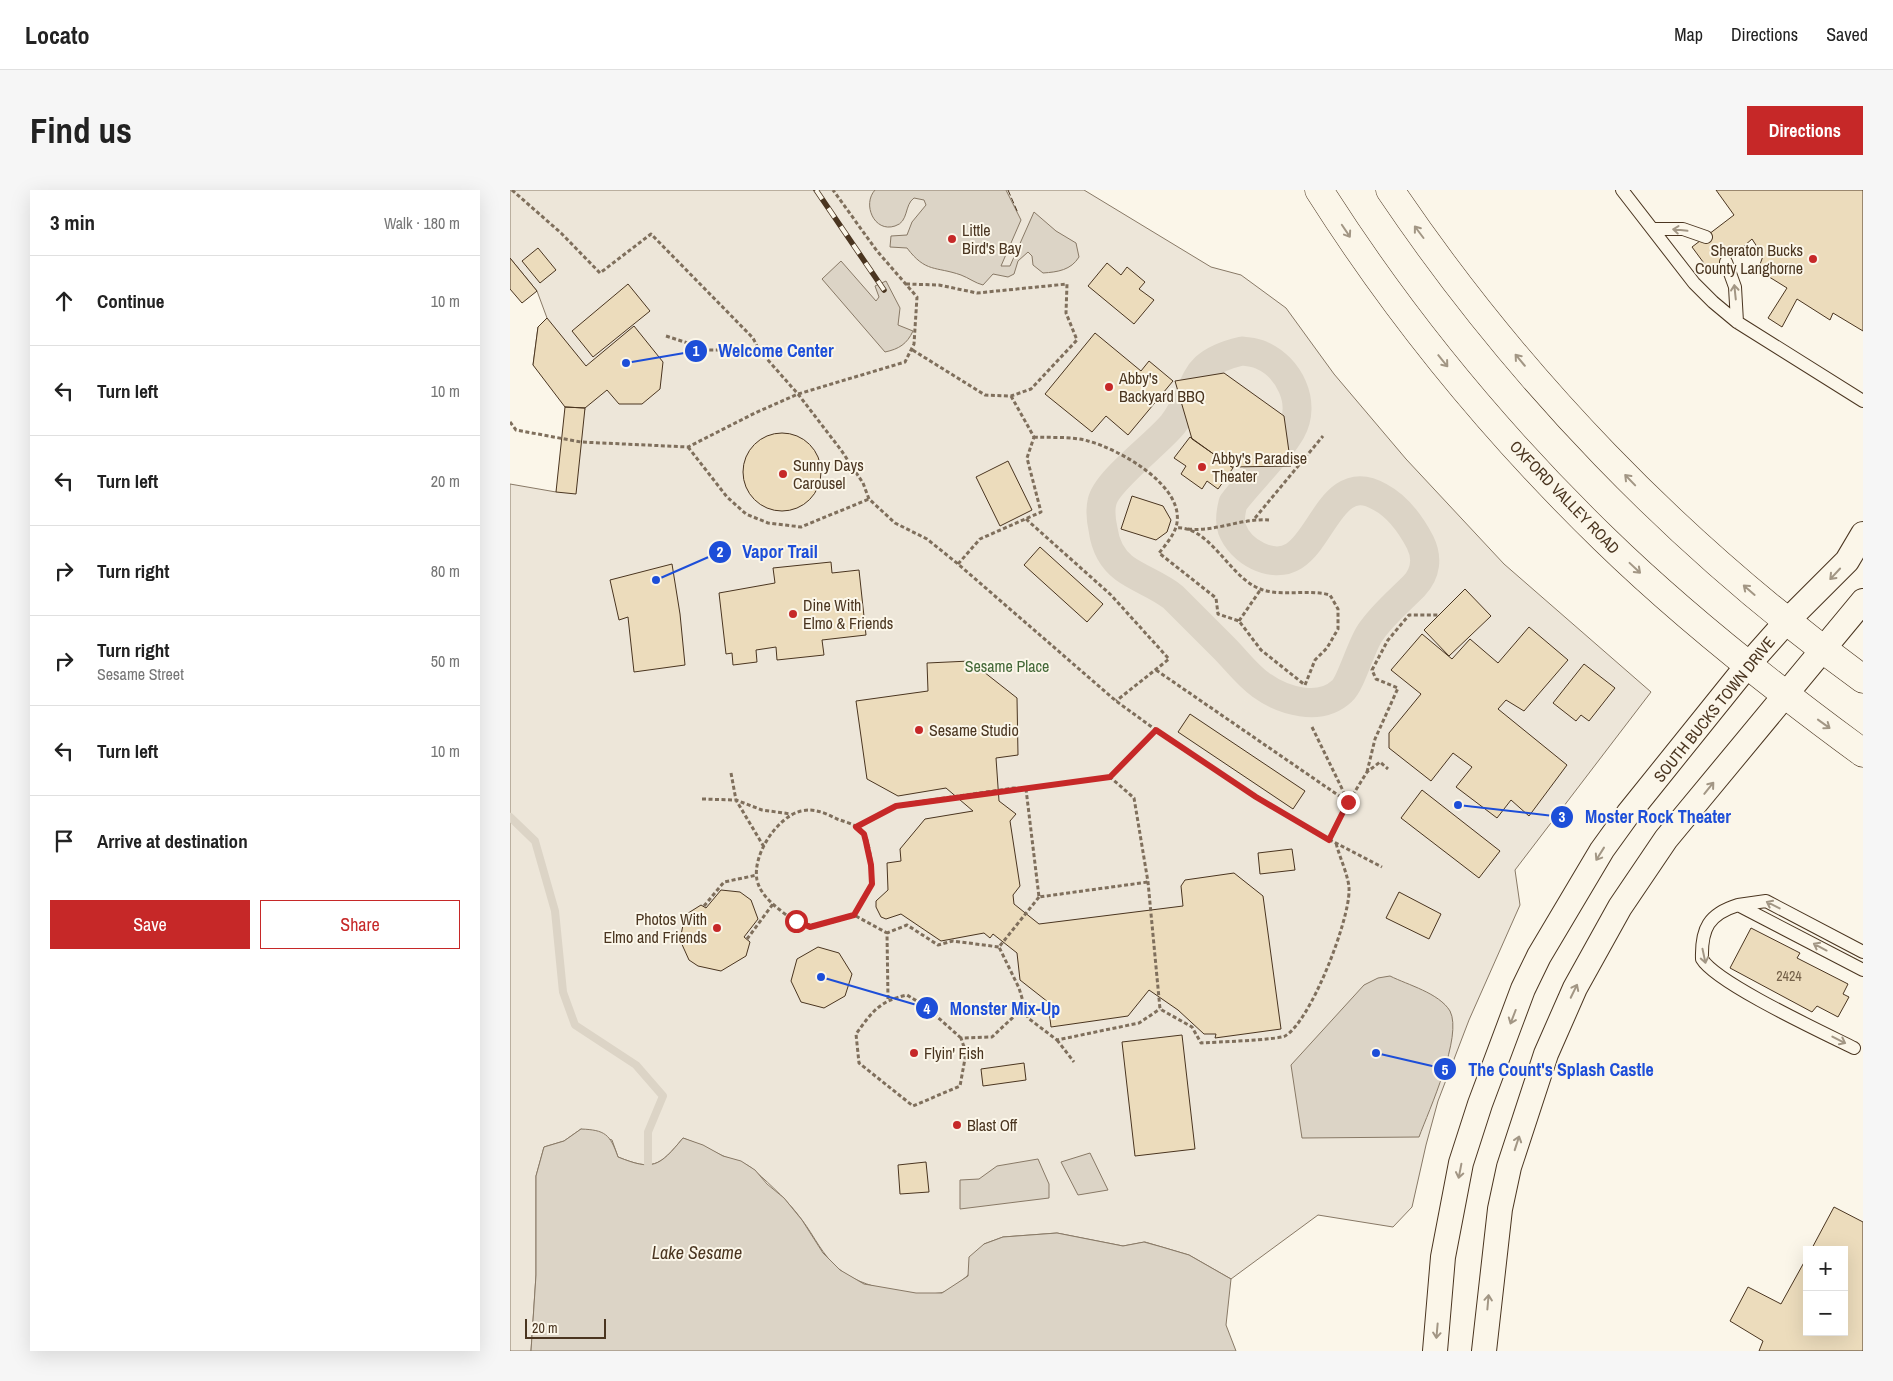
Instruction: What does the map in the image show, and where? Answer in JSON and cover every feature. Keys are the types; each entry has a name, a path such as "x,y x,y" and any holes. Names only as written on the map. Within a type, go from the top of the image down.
{"main road":[{"name":"OXFORD VALLEY ROAD","path":"1319,190 1365,259 1405,312 1504,433 1604,539 1747,666 1863,753"},
{"path":"1390,190 1458,283 1548,394 1646,496 1787,621 1863,679"}],"street":[{"name":"SOUTH BUCKS TOWN DRIVE","path":"1435,1351 1443,1257 1461,1163 1480,1104 1523,989 1556,925 1602,850 1628,814 1747,666 1787,621 1847,561 1863,534"},
{"path":"1484,1351 1500,1209 1509,1167 1546,1054 1575,988 1620,906 1666,839 1863,602"}],"lane":[{"path":"1622,190 1694,283 1737,322 1863,401"},
{"path":"1653,230 1683,229 1706,237"},
{"path":"1726,262 1735,287 1737,322"},
{"path":"1854,1048 1766,1002 1706,966 1702,959 1702,946 1707,926 1715,915 1738,905 1766,901 1863,952"},
{"path":"1738,905 1863,970"}],"path":[{"path":"512,190 561,233 600,273 651,234 753,338 759,350 798,394 842,450 863,483 869,499 895,523 927,539 1116,701 1156,730 1256,797 1329,840 1382,867"},
{"path":"510,422 516,430 581,442 688,447 798,394 905,362 912,349 917,297 877,252 832,190"},
{"path":"906,284 939,285 977,292 1067,284 1066,313 1077,340 1031,389 1011,396 984,395 912,349"},
{"path":"666,336 708,350 759,350"},
{"path":"958,564 980,539 1041,512 1027,458 1034,437 1011,396"},
{"path":"1255,518 1323,436"},
{"path":"1034,437 1087,440 1119,453 1154,476 1167,490 1177,513 1176,528 1159,553 1216,598 1218,614 1239,621 1261,650 1306,685 1315,660 1327,648 1338,629 1338,610 1330,595 1322,593 1267,592 1254,586 1230,567 1210,543 1187,529"},
{"path":"688,447 727,497 746,514 768,523 801,527 869,499"},
{"path":"1176,528 1210,530 1255,518 1269,520"},
{"path":"1026,519 1111,595 1169,659 1116,701"},
{"path":"1239,621 1261,589"},
{"path":"1329,840 1348,802 1367,772 1375,739 1398,688 1376,679 1372,670 1388,640 1409,615 1439,615"},
{"path":"1156,670 1348,802"},
{"path":"1312,727 1348,802"},
{"path":"856,827 896,806 1014,788 1026,789 1110,777 1156,730"},
{"path":"1367,772 1380,762 1388,769"},
{"path":"731,772 736,800 764,847"},
{"path":"1110,777 1134,798 1148,882 1160,1009"},
{"path":"1000,948 1039,897 1026,789"},
{"path":"702,800 736,800 762,810 791,814 817,810 856,827 864,834 871,865 872,884 854,915"},
{"path":"791,814 780,824 764,847 757,875 761,891 773,904 796,921 810,927 854,915 887,933"},
{"path":"1160,1009 1192,1027 1201,1043 1284,1036 1299,1024 1327,969 1338,938 1350,890 1336,842"},
{"path":"704,906 724,882 757,875"},
{"path":"1039,897 1148,882"},
{"path":"747,940 773,904"},
{"path":"887,933 907,925 938,945 953,941 1000,948"},
{"path":"887,933 888,999"},
{"path":"1000,948 1019,988 1028,1018 1057,1040 1074,1062"},
{"path":"907,995 925,1006 961,1038 966,1053 960,1086 913,1106 859,1063 856,1034 874,1010 888,999 907,995"},
{"path":"961,1038 992,1037 1025,1006"},
{"path":"1057,1040 1139,1023 1160,1009"}],"green space":[{"name":"Sesame Place","path":"510,190 1084,190 1211,267 1241,275 1286,308 1334,374 1406,459 1504,564 1651,692 1515,870 1520,905 1469,1020 1438,1101 1412,1207 1393,1227 1318,1215 1231,1279 1189,1255 1145,1242 1123,1246 1057,1233 1003,1237 984,1244 969,1274 947,1291 915,1294 887,1290 848,1276 833,1264 823,1252 807,1226 780,1194 751,1168 739,1161 725,1157 683,1138 668,1155 655,1164 640,1164 618,1157 612,1140 581,1129 564,1141 544,1147 536,1176 536,1275 531,1351 510,1351 510,484 556,492 585,409 533,365 538,327 547,318 537,291 510,258"}],"water":[{"name":"Little Bird's Bay","path":"875,190 1006,190 1021,220 1001,266 1010,266 1034,212 1056,231 1076,243 1079,257 1064,270 1043,273 1033,265 1032,256 1028,252 1018,261 1014,274 1008,277 993,274 983,285 952,272 931,268 920,262 907,248 890,247 891,236 907,235 912,222 926,205 924,200 914,198 902,221 895,226 888,227 881,225 872,216 870,203 871,196"},
{"path":"841,261 876,301 879,297 875,286 886,281 900,308 898,325 913,331 902,345 885,352 822,279"},
{"path":"1390,976 1439,999 1450,1011 1453,1022 1449,1055 1419,1137 1302,1138 1291,1065 1364,985 1378,978"},
{"name":"Lake Sesame","path":"581,1129 601,1132 609,1138 618,1157 640,1164 655,1164 668,1155 683,1138 703,1145 723,1156 741,1161 755,1170 767,1184 784,1198 802,1220 823,1253 840,1270 864,1284 916,1293 942,1293 968,1276 969,1257 984,1244 1003,1237 1057,1233 1123,1246 1144,1242 1189,1255 1231,1279 1226,1325 1236,1351 531,1351 536,1275 536,1176 544,1147 564,1141"},
{"path":"1090,1153 1108,1190 1078,1195 1061,1162"},
{"path":"1038,1159 1049,1184 1049,1198 960,1209 960,1180 979,1179 997,1166"}],"building":[{"name":"Sheraton Bucks County Langhorne","path":"1716,190 1863,190 1863,331 1833,313 1830,320 1797,299 1782,327 1768,318 1787,288 1758,270 1763,256 1752,239 1712,274 1692,247 1734,215"},
{"path":"538,248 556,270 540,283 522,261"},
{"path":"510,258 537,291 522,303 510,289"},
{"path":"1107,263 1121,275 1127,267 1145,282 1139,289 1154,300 1134,324 1088,286"},
{"path":"628,284 650,311 593,357 572,331"},
{"path":"547,318 586,366 634,326 663,362 660,389 642,404 619,404 607,390 585,408 565,407 533,365 538,327"},
{"name":"Abby's Backyard BBQ","path":"1095,333 1141,371 1149,361 1173,381 1128,435 1106,416 1092,432 1045,394"},
{"path":"1224,373 1284,416 1291,466 1232,467 1192,439 1175,381"},
{"path":"565,407 585,408 576,494 556,492"},
{"name":"Sunny Days Carousel","path":"774,433 790,433 804,439 815,450 821,464 821,480 815,494 804,505 790,511 774,511 760,505 749,494 743,480 743,464 749,450 760,439"},
{"path":"1190,437 1233,468 1218,489 1207,481 1202,489 1181,474 1186,466 1174,458"},
{"path":"1008,461 1032,510 1000,526 976,477"},
{"path":"1132,496 1163,506 1171,520 1167,532 1156,540 1121,529"},
{"path":"1040,547 1103,604 1087,622 1024,565"},
{"name":"Dine With Elmo & Friends","path":"831,562 832,573 859,570 866,635 822,640 824,655 777,660 776,647 756,650 757,662 733,665 732,653 726,654 719,593 775,583 773,568"},
{"path":"672,564 680,614 685,665 634,672 628,617 619,620 610,580"},
{"path":"1465,589 1491,616 1449,656 1424,630"},
{"path":"1529,627 1568,660 1524,711 1506,700 1498,709 1567,765 1529,816 1511,800 1497,818 1456,787 1472,767 1453,753 1431,781 1389,748 1389,733 1421,694 1391,670 1422,634 1452,659 1470,639 1498,663"},
{"path":"970,661 1017,698 1018,755 996,758 999,801 1016,814 1010,821 1020,886 1013,895 1014,904 1039,924 1183,906 1181,886 1185,880 1234,873 1263,896 1281,1029 1215,1038 1216,1034 1204,1034 1178,1010 1149,990 1128,1016 1051,1027 1048,1002 1020,980 1017,953 993,934 990,938 984,933 941,941 901,914 886,919 881,917 876,907 876,901 888,890 887,863 901,861 900,849 925,819 973,811 946,788 898,796 867,779 856,701 928,691 927,663"},
{"path":"1584,664 1615,688 1589,721 1581,715 1576,721 1553,703"},
{"path":"1190,714 1305,791 1293,809 1178,732"},
{"path":"1422,790 1500,851 1479,878 1401,818"},
{"path":"1292,849 1295,870 1260,874 1258,853"},
{"name":"Photos With Elmo and Friends","path":"721,890 740,892 751,900 758,919 744,937 750,942 746,956 721,971 698,966 689,960 680,940 685,915 701,905 706,908"},
{"path":"1399,892 1441,914 1429,939 1386,918"},
{"path":"1751,928 1800,953 1797,958 1848,984 1843,994 1849,997 1838,1017 1817,1006 1812,1012 1730,968"},
{"path":"818,947 839,953 852,974 845,996 824,1008 801,1002 791,981 797,959"},
{"path":"1182,1035 1195,1149 1135,1156 1122,1042"},
{"path":"1024,1063 1026,1080 983,1086 981,1069"},
{"path":"926,1162 929,1192 900,1194 898,1165"},
{"path":"1834,1207 1863,1222 1863,1351 1759,1351 1763,1341 1730,1321 1748,1287 1781,1304 1803,1264 1803,1336 1848,1336 1848,1246 1813,1246"}],"waterway":[{"path":"1242,351 1261,355 1280,368 1293,387 1297,409 1291,431 1285,441 1233,503 1231,526 1242,544 1258,556 1276,561 1285,560 1294,556 1304,547 1340,499 1351,492 1364,491 1380,497 1398,511 1408,523 1423,548 1425,560 1423,571 1418,581 1374,627 1342,691 1323,701 1313,703 1301,702 1280,696 1261,685 1173,597 1119,564 1109,550 1104,535 1101,505 1106,493 1122,473 1173,424 1182,411 1197,378 1203,370 1224,356 1242,351"},
{"path":"510,817 535,841 555,911 563,992 575,1025 636,1065 663,1096 648,1132 648,1164"}],"railway":[{"path":"816,190 884,290"}],"fence":[{"path":"1008,190 1018,213"}],"place":[{"name":"Little Bird's Bay","path":"952,239"},
{"name":"Sheraton Bucks County Langhorne","path":"1813,259"},
{"name":"Welcome Center","path":"626,363"},
{"name":"Abby's Backyard BBQ","path":"1109,387"},
{"name":"Abby's Paradise Theater","path":"1202,467"},
{"name":"Sunny Days Carousel","path":"783,474"},
{"name":"Vapor Trail","path":"656,580"},
{"name":"Dine With Elmo & Friends","path":"793,614"},
{"name":"Sesame Studio","path":"919,730"},
{"name":"Moster Rock Theater","path":"1458,805"},
{"name":"Photos With Elmo and Friends","path":"717,928"},
{"name":"Monster Mix-Up","path":"821,977"},
{"name":"Flyin' Fish","path":"914,1053"},
{"name":"The Count's Splash Castle","path":"1376,1053"},
{"name":"Blast Off","path":"957,1125"}],"route":[{"path":"796,921 810,927 829,924 854,915 872,884 871,865 864,834 856,827 896,806 1014,788 1026,789 1110,777 1156,730 1256,797 1329,840 1348,802"}]}
